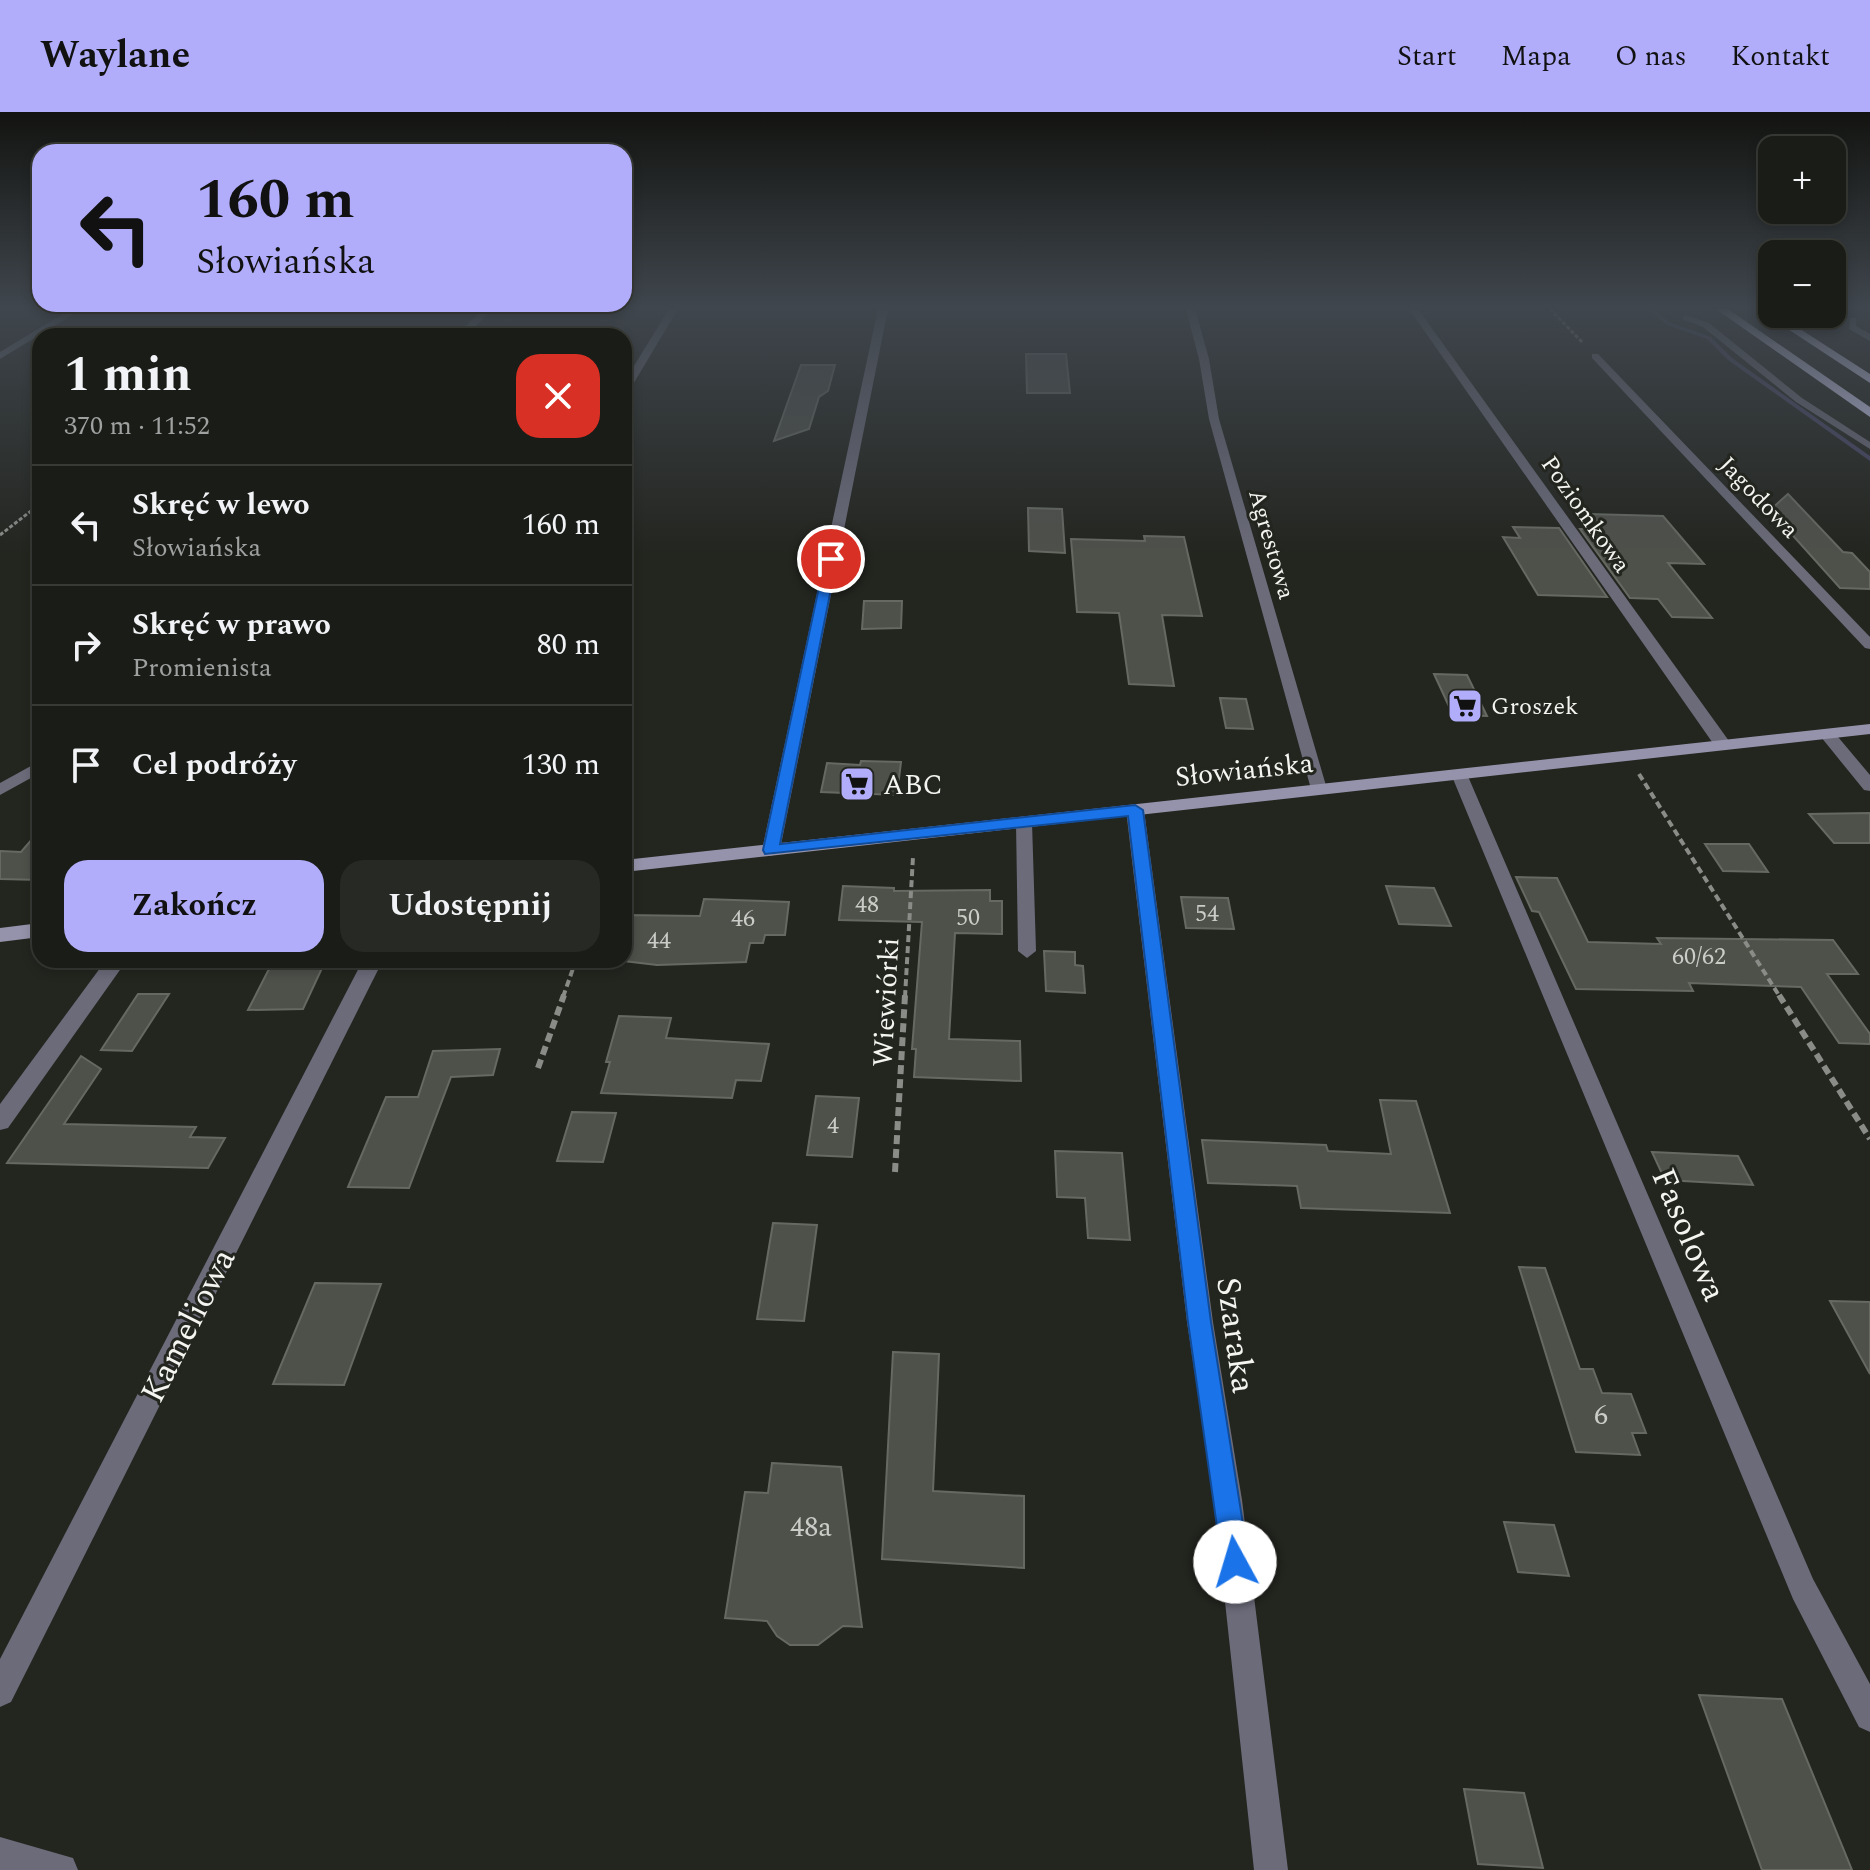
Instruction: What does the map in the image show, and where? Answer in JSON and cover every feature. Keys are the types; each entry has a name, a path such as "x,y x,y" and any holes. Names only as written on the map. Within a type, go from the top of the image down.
{"highway":[{"path":"1839,391 1870,413"}],"street":[{"path":"771,850 866,391"},
{"name":"Agrestowa","path":"1209,391 1214,419 1319,789"},
{"name":"Poziomkowa","path":"1471,391 1723,745"},
{"name":"Jagodowa","path":"1628,391 1870,645"},
{"name":"Słowiańska","path":"632,865 1870,729"},
{"path":"1827,734 1870,786"},
{"path":"0,790 32,771"},
{"name":"Fasolowa","path":"1459,774 1803,1589 1870,1716"},
{"name":"Szaraka","path":"1135,810 1200,1322 1228,1500 1271,1870"},
{"path":"0,935 32,931"},
{"path":"0,1121 111,968"},
{"name":"Kameliowa","path":"0,1691 369,968"},
{"path":"0,1854 61,1870"}],"lane":[{"path":"1788,391 1870,446"},
{"path":"1024,822 1027,951"}],"path":[{"path":"0,535 32,510"},
{"path":"1627,756 1870,1139"},
{"name":"Wiewiórki","path":"895,1172 915,834"},
{"path":"538,1068 573,968"}],"building":[{"path":"792,391 828,391 819,397 809,429 774,441"},
{"path":"1027,391 1070,393 1027,393"},
{"path":"1788,494 1843,552 1852,553 1870,572 1870,589 1840,588 1770,510"},
{"path":"1028,508 1062,509 1065,553 1029,551"},
{"path":"1588,514 1663,516 1704,564 1668,563 1712,618 1672,617 1658,599 1630,598 1580,529 1599,529"},
{"path":"1513,527 1559,528 1607,597 1538,595 1503,537 1520,538"},
{"path":"1144,536 1184,537 1202,616 1162,615 1174,686 1129,684 1119,613 1077,612 1071,539 1145,541"},
{"path":"864,601 902,601 901,628 862,629"},
{"path":"1434,674 1467,675 1487,716 1453,715"},
{"path":"1220,698 1246,699 1253,729 1226,728"},
{"path":"861,761 901,762 897,795 821,792 827,763 860,765"},
{"path":"1870,813 1870,843 1834,843 1809,814"},
{"path":"32,839 32,880 0,879 0,851 21,852"},
{"path":"1705,844 1749,844 1768,872 1723,871"},
{"path":"1516,877 1557,878 1588,942 1661,944 1657,938 1833,940 1858,974 1827,974 1870,1034 1870,1044 1839,1043 1801,987 1689,983 1693,991 1576,989 1539,912 1532,911"},
{"path":"843,886 894,888 894,891 990,890 990,901 1002,901 1002,934 955,933 949,1039 1020,1041 1021,1081 914,1077 916,1049 912,1049 922,922 839,920"},
{"path":"1386,886 1434,888 1451,926 1399,924"},
{"path":"1181,897 1228,898 1234,929 1186,928"},
{"path":"704,899 789,902 785,935 765,935 763,943 750,943 746,962 657,965 632,962 632,915 700,916"},
{"path":"1044,951 1075,952 1075,965 1083,966 1085,993 1046,991"},
{"path":"269,968 322,968 303,1009 248,1010"},
{"path":"138,994 169,994 132,1051 101,1050"},
{"path":"619,1016 671,1018 666,1038 769,1044 761,1081 736,1080 732,1098 601,1093"},
{"path":"500,1049 493,1075 451,1077 409,1188 348,1187 386,1097 418,1097 433,1051"},
{"path":"81,1056 101,1069 64,1124 196,1127 190,1137 225,1138 208,1168 7,1163"},
{"path":"816,1096 859,1098 852,1157 807,1155"},
{"path":"1380,1100 1416,1101 1450,1213 1301,1208 1297,1186 1208,1183 1202,1140 1326,1145 1328,1151 1391,1154"},
{"path":"572,1112 616,1113 603,1162 557,1161"},
{"path":"1055,1151 1122,1153 1130,1240 1088,1238 1085,1198 1057,1197"},
{"path":"1652,1152 1738,1156 1753,1185 1665,1180"},
{"path":"773,1223 817,1225 804,1321 757,1319"},
{"path":"1519,1267 1545,1268 1580,1369 1593,1369 1602,1393 1631,1394 1646,1433 1632,1433 1640,1455 1576,1452"},
{"path":"315,1283 381,1284 344,1385 273,1384"},
{"path":"1830,1301 1870,1302 1870,1374"},
{"path":"893,1352 939,1354 933,1491 1024,1496 1024,1568 882,1559"},
{"path":"772,1463 841,1467 862,1627 843,1626 818,1645 790,1645 777,1636 767,1621 725,1618 745,1492 768,1493"},
{"path":"1504,1522 1554,1525 1569,1576 1518,1572"},
{"path":"1699,1695 1782,1699 1852,1870 1762,1870"},
{"path":"1464,1789 1524,1793 1543,1868 1478,1864"}],"waterway":[{"path":"1775,391 1870,459"}],"place":[{"name":"Groszek","path":"1465,706"},
{"name":"ABC","path":"857,784"}],"route":[{"path":"831,559 771,850 1135,810 1200,1322 1235,1562"}]}
